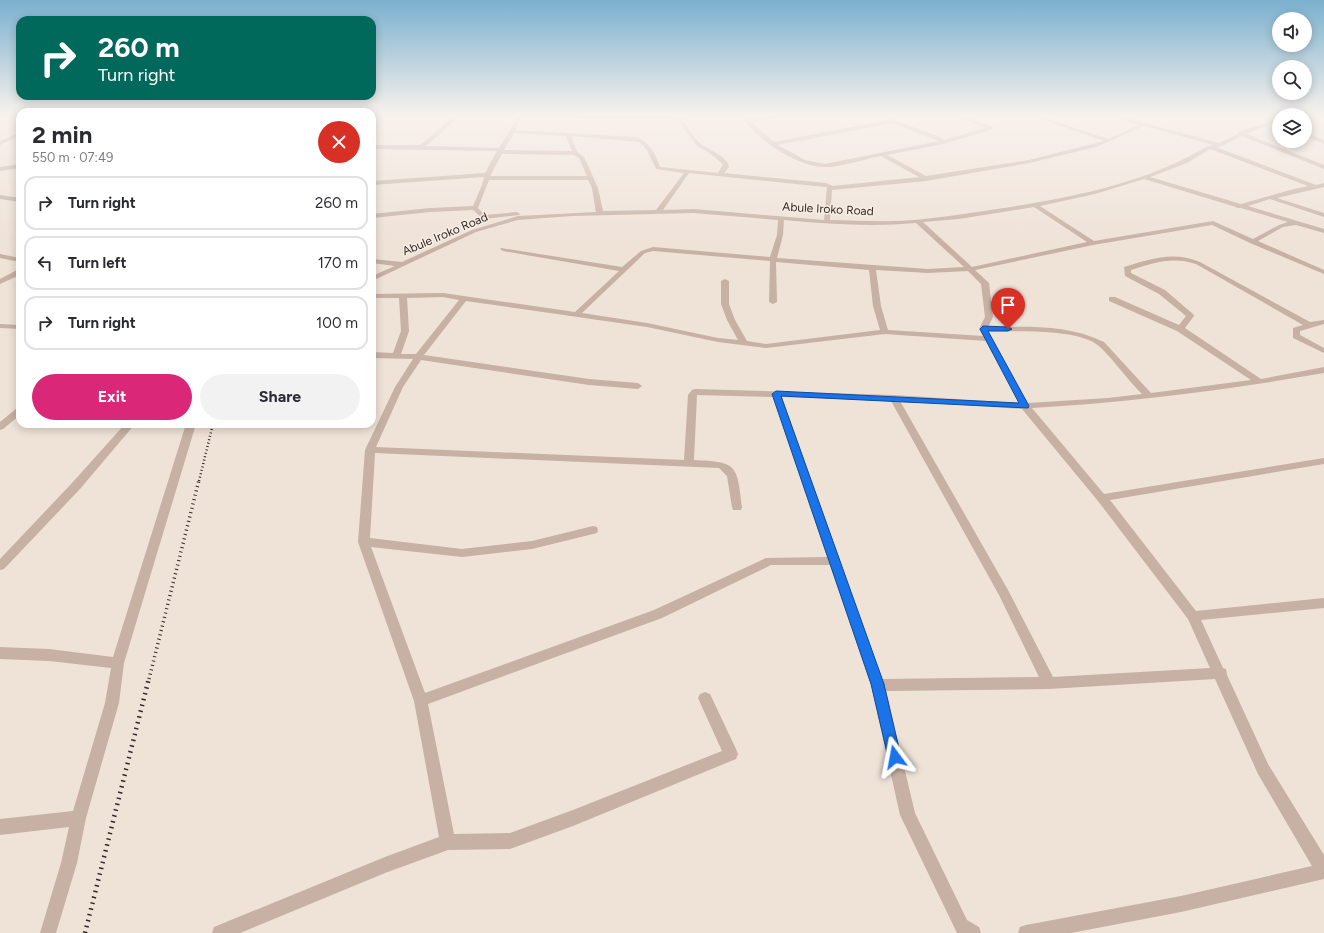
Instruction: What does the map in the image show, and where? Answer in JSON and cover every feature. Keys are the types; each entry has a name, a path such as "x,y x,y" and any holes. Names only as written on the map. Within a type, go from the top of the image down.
{"street":[{"path":"475,208 487,177 496,159"},
{"path":"583,159 589,178 595,188 600,214"},
{"path":"654,159 658,168 831,186 829,188 826,222"},
{"path":"719,159 726,164 726,167 720,174"},
{"path":"800,159 814,166 825,166 860,159"},
{"path":"889,159 926,179"},
{"path":"829,188 926,179 996,169 1041,159"},
{"name":"Abule Iroko Road","path":"376,277 400,264 486,227 518,218 572,214 706,212 826,222 919,222 1035,205 1093,193 1144,177 1191,159"},
{"path":"1241,159 1316,187"},
{"path":"1302,159 1324,167"},
{"path":"0,169 16,167"},
{"path":"658,212 688,171"},
{"path":"376,183 487,177 589,178"},
{"path":"1144,177 1238,207 1324,231"},
{"path":"1238,207 1324,185"},
{"path":"0,197 16,199"},
{"path":"1272,198 1324,215"},
{"path":"1035,205 1093,243"},
{"path":"475,208 483,217 567,210 572,211 572,214"},
{"path":"376,216 430,210 475,208"},
{"path":"773,302 773,259 780,235 781,218"},
{"path":"919,222 986,283 988,291 986,298 989,317 983,329"},
{"path":"1252,242 1281,226 1295,222"},
{"path":"577,314 643,252 654,249 682,253 872,268 928,271 972,269 1093,243 1212,223 1220,225 1252,242 1324,272"},
{"path":"503,249 625,270"},
{"path":"0,256 16,259"},
{"path":"1180,329 1190,316 1162,292 1128,274 1127,269 1171,256 1191,260 1309,325"},
{"path":"376,261 400,264"},
{"path":"872,268 877,306 885,332"},
{"path":"0,282 16,274"},
{"path":"725,281 725,304 731,320 744,344"},
{"path":"396,355 402,342 405,328 401,303 404,295"},
{"path":"376,296 443,295 647,325 744,344 766,346 885,332 989,339"},
{"path":"448,842 421,701 364,542 370,450 399,388 464,298"},
{"path":"1112,299 1180,329 1259,382"},
{"path":"1324,322 1309,325 1296,330 1296,336 1324,351"},
{"path":"0,326 16,327"},
{"path":"983,329 1025,406 1102,498 1193,616 1221,673 1263,769 1324,871 1181,904 1026,933"},
{"path":"983,329 1059,330 1091,339 1101,344 1148,395"},
{"path":"376,355 420,357 589,382 638,386"},
{"path":"689,463 692,395 695,392 894,398 1025,406 1108,401 1259,382 1324,370"},
{"path":"776,394 833,561 878,684 908,814 961,926 973,933"},
{"path":"894,398 1004,593 1049,683"},
{"path":"0,427 16,413"},
{"path":"0,566 76,486 127,428"},
{"path":"48,933 69,863 78,818 112,703 118,663 190,428"},
{"path":"370,450 689,463 727,467 731,472 737,507"},
{"path":"1102,498 1324,461"},
{"path":"364,542 462,553 532,545 593,530"},
{"path":"421,701 658,614 770,561 833,561"},
{"path":"1193,616 1324,603"},
{"path":"0,653 49,655 118,663"},
{"path":"878,684 1049,683 1221,673"},
{"path":"220,933 385,864 448,842 510,841 573,818 731,754 705,698"},
{"path":"0,827 78,818"}],"railway":[{"path":"199,481 212,428"},
{"path":"149,679 199,480"},
{"path":"85,933 149,678"}],"route":[{"path":"895,757 878,684 833,561 776,394 894,398 1025,406 983,329 1008,329"}]}
